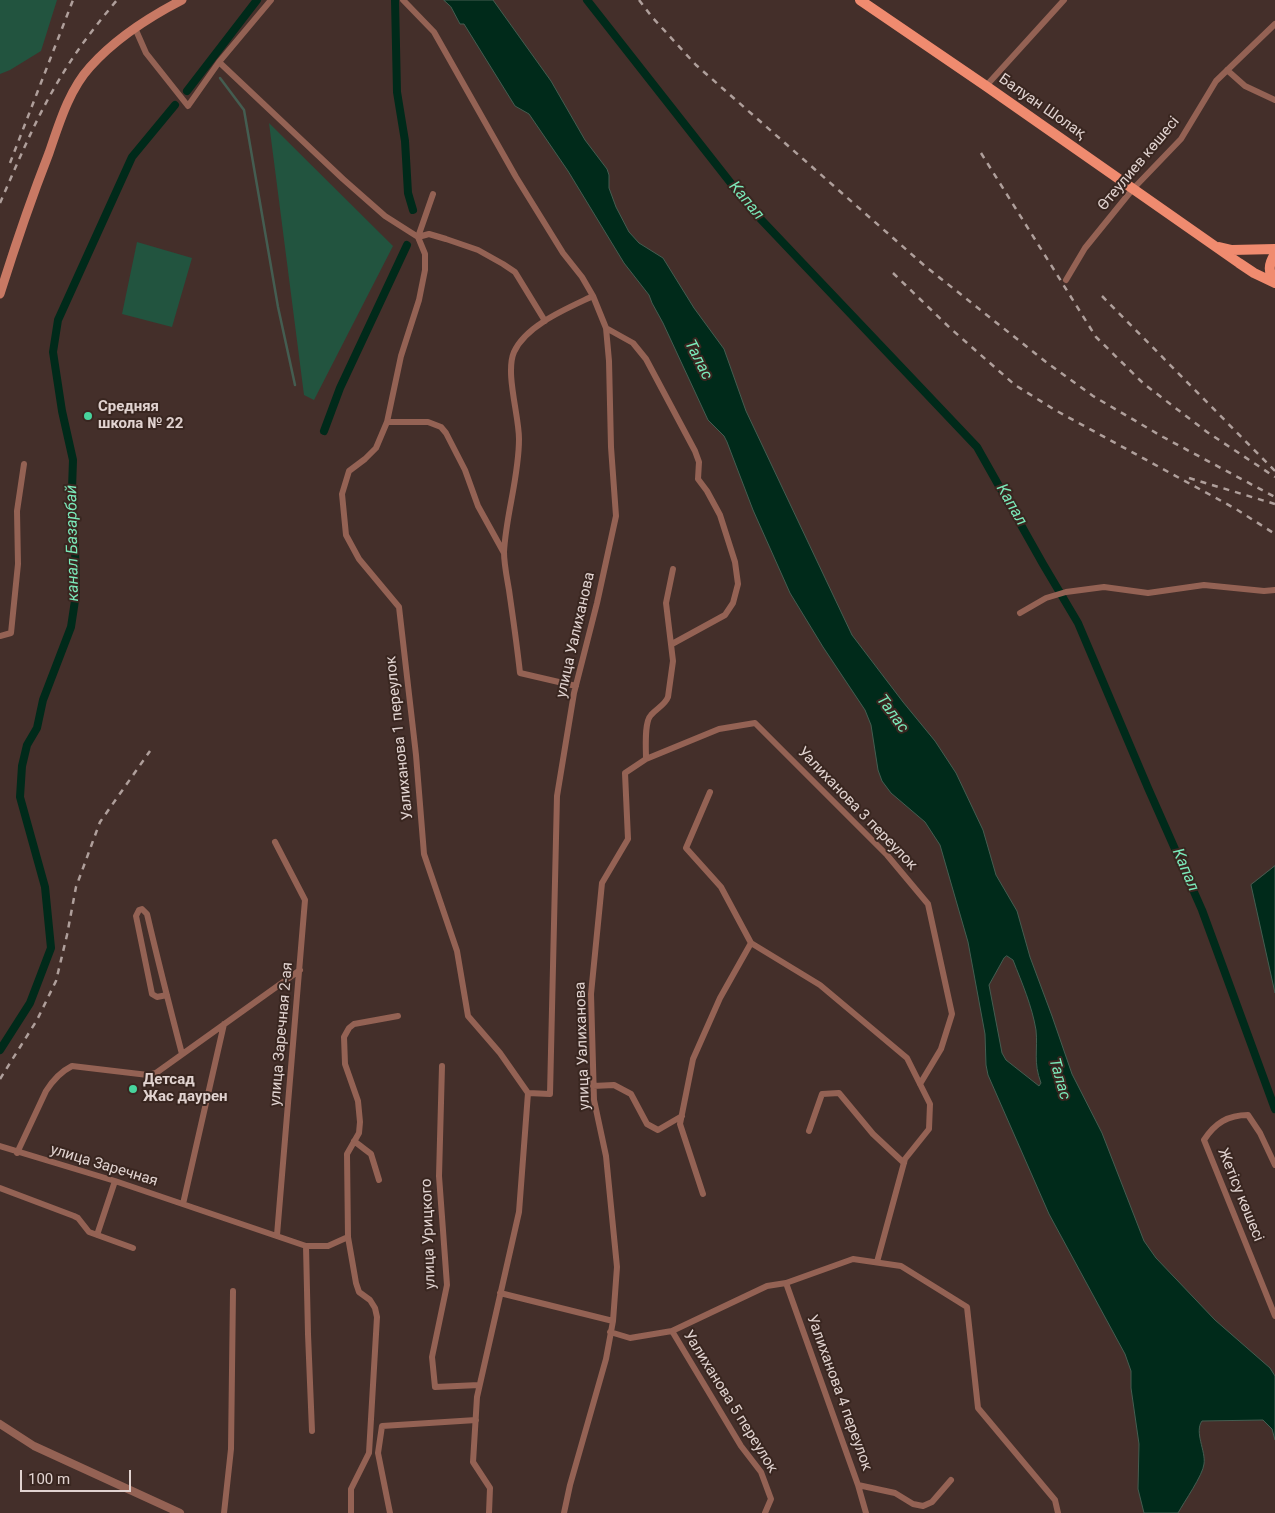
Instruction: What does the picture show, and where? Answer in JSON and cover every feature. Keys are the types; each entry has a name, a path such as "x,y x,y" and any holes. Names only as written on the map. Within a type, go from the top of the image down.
{"main road":[{"path":"0,294 55,135 74,91 89,68 109,48 135,28 182,0"},
{"name":"Балуан Шолақ","path":"860,0 1206,241"},
{"path":"1206,241 1232,250 1275,249"},
{"path":"1206,241 1254,273 1275,283"},
{"path":"1275,254 1269,266 1275,283"}],"street":[{"path":"135,28 146,53 188,106 219,62 271,0"},
{"name":"улица Уалиханова","path":"403,0 434,32 516,177 563,253 594,296 606,328 616,516 576,686 557,796 550,1094 528,1092"},
{"path":"986,86 1064,0"},
{"name":"Өтеулиев көшесі","path":"1066,280 1085,248 1132,190 1181,139 1216,81 1275,24"},
{"path":"219,62 385,216 418,237 429,234 478,250 515,272 545,321"},
{"path":"1227,70 1245,86 1275,100"},
{"path":"418,237 433,194"},
{"name":"Уалиханова 1 переулок","path":"418,237 425,254 425,270 419,300 401,356 386,422 376,448 366,459 348,471 342,494 346,535 359,559 399,607 416,755 424,854 457,951 468,1016 500,1053 528,1092"},
{"path":"576,686 520,673 504,554 519,446 519,422 511,379 511,366 520,341 545,321 567,308 594,296"},
{"path":"606,328 633,343 646,359 695,451 699,462 698,479 708,491 720,515 735,562 738,584 736,596 725,615 672,644"},
{"path":"386,422 428,422 440,427 446,433 465,470 478,506 504,554"},
{"path":"0,636 11,633 18,564 18,511 24,464"},
{"path":"646,759 647,722 651,714 666,702 668,697 673,661 666,603 673,569"},
{"path":"1020,613 1046,598 1066,592 1104,587 1148,593 1204,585 1264,591 1275,590"},
{"name":"Уалиханова 3 переулок","path":"646,759 719,729 755,723 887,854 928,904 952,1014 941,1049 920,1084"},
{"name":"улица Уалиханова","path":"564,1513 570,1484 606,1359 613,1321 617,1267 606,1156 594,1100 591,994 602,883 628,840 625,773 646,759"},
{"path":"710,792 686,848 721,887 751,943 820,985 907,1058 930,1104 929,1129 904,1159 877,1262"},
{"name":"улица Заречная 2-ая","path":"275,842 305,900 277,1235"},
{"path":"167,995 157,998 152,994 136,916 139,910 142,909 147,914 182,1054"},
{"path":"703,1194 680,1124 693,1059 720,998 751,943"},
{"path":"145,963 158,961"},
{"path":"17,1153 46,1090 64,1070 72,1066 148,1075 162,1070 300,970"},
{"path":"351,1513 351,1488 369,1453 377,1317 376,1308 370,1300 359,1292 348,1237 347,1154 358,1133 360,1122 358,1101 345,1064 344,1037 354,1024 398,1016"},
{"path":"183,1204 224,1024"},
{"name":"улица Урицкого","path":"442,1066 439,1176 447,1285 432,1357 433,1372 435,1387 479,1385"},
{"path":"594,1086 614,1085 631,1094 647,1124 658,1130 682,1116"},
{"path":"489,1513 490,1488 473,1462 479,1385 519,1212 528,1092"},
{"path":"809,1131 822,1094 839,1093 873,1134 904,1163"},
{"name":"Жетісу көшесі","path":"1275,1165 1260,1133 1248,1115 1234,1115 1210,1130 1204,1140 1275,1316"},
{"path":"354,1141 371,1154 379,1180"},
{"name":"улица Заречная","path":"0,1146 17,1153 114,1181 306,1246 328,1246 348,1237"},
{"path":"97,1235 114,1181"},
{"path":"0,1188 74,1216 78,1218 88,1232 133,1248"},
{"path":"306,1246 312,1431"},
{"path":"610,1332 630,1338 672,1331 767,1286 786,1283 853,1259 901,1266 967,1307 978,1408 1055,1500 1058,1513"},
{"name":"Уалиханова 4 переулок","path":"786,1283 858,1485 866,1513"},
{"path":"224,1513 231,1449 233,1291"},
{"path":"500,1293 613,1321"},
{"name":"Уалиханова 5 переулок","path":"672,1331 741,1446 761,1472 771,1499 765,1513"},
{"path":"390,1513 378,1453 382,1426 476,1420"},
{"path":"0,1424 34,1446 180,1513"},
{"path":"858,1485 895,1493 913,1504 923,1506 936,1498 951,1480"}],"shaded area":[{"path":"0,0 57,0 41,51 0,74"},
{"path":"269,123 393,246 314,400 304,395"},
{"path":"137,242 192,258 172,327 122,314"}],"water":[{"name":"Талас","path":"444,0 493,0 551,81 585,140 607,169 609,188 629,232 639,243 663,258 694,308 724,349 746,411 852,635 935,741 956,773 983,830 996,875 1017,911 1030,957 1072,1074 1102,1133 1144,1241 1156,1258 1215,1320 1270,1368 1275,1376 1275,1440 1272,1429 1263,1420 1202,1421 1199,1431 1204,1459 1203,1469 1178,1513 1144,1513 1138,1489 1139,1444 1131,1388 1131,1371 1125,1354 1049,1214 988,1075 985,1034 968,942 940,845 925,822 891,793 882,781 878,770 871,725 865,710 790,593 753,510 727,442 724,436 708,420 649,295 624,263 568,171 529,114 515,106 464,24 460,24 451,7","holes":["1007,956 1013,960 1036,1030 1037,1069 1041,1083 1039,1086 1006,1060 1002,1053 989,985 1004,958"]},
{"path":"1275,866 1275,993 1251,885"}],"waterway":[{"name":"канал Базарбай","path":"187,91 257,0"},
{"path":"395,0 397,92 405,141 408,193 413,210"},
{"name":"Капал","path":"587,0 752,210 977,447 1078,623 1202,910 1275,1109"},
{"path":"220,78 244,110 278,307 295,385"},
{"name":"канал Базарбай","path":"0,1050 30,1003 51,948 45,887 20,797 22,766 27,745 37,728 43,700 71,627 76,594 75,546 71,518 73,460 62,411 53,352 58,320 132,157 175,105"},
{"path":"324,431 340,388 407,245"}],"railway":[{"path":"10,163 73,0"},
{"path":"0,203 53,90 81,46 117,0"},
{"path":"639,0 696,65 925,266 1046,362 1093,396 1163,437 1275,497"},
{"path":"981,153 1096,337 1144,384 1207,432 1275,477"},
{"path":"893,273 950,328 1015,385 1055,410 1236,509 1275,534"},
{"path":"1102,296 1275,471"},
{"path":"1189,478 1275,504"},
{"path":"0,1079 37,1020 56,981 76,887 100,822 150,751"}],"place":[{"name":"Средняя школа № 22","path":"88,416"},
{"name":"Детсад Жас даурен","path":"133,1089"}]}
